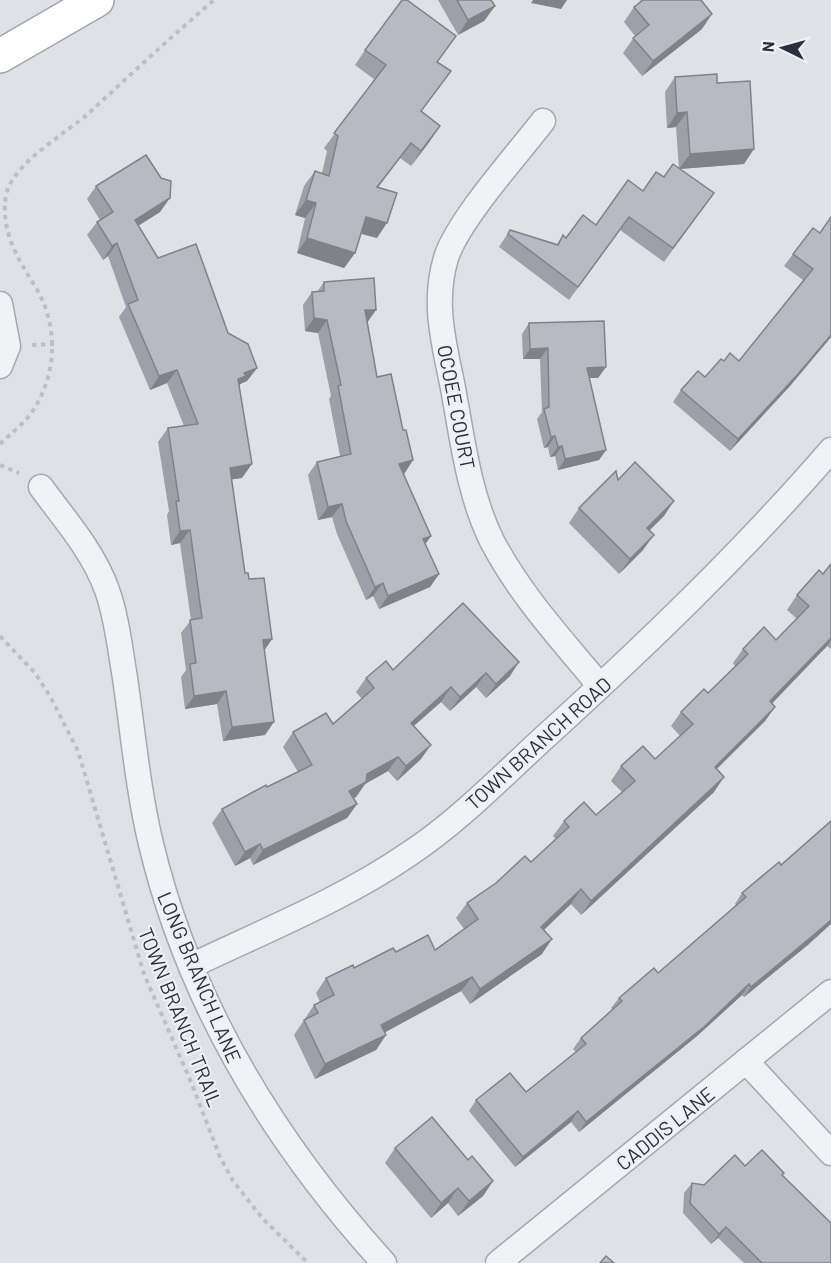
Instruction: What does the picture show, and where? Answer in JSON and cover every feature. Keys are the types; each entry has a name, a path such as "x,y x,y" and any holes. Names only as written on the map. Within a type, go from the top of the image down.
{"main road":[{"path":"0,56 97,0"}],"street":[{"name":"OCOEE COURT","path":"543,121 462,227 447,255 439,286 439,317 474,493 491,540 520,587 600,686"},
{"path":"0,304 8,346 0,366"},
{"name":"TOWN BRANCH ROAD","path":"191,966 369,880 411,853 460,814 600,686 717,574 831,450"},
{"name":"LONG BRANCH LANE","path":"41,487 87,549 106,589 118,631 150,842 164,896 217,1025 246,1080 322,1191 384,1263"},
{"name":"CADDIS LANE","path":"498,1263 831,992"},
{"path":"746,1061 831,1153"}],"path":[{"path":"0,444 31,414 46,390 54,344 49,316 9,242 4,223 6,194 15,177 31,159 87,114 140,63 214,0"},
{"name":"TOWN BRANCH TRAIL","path":"0,636 35,673 50,696 78,751 144,974 191,1082 220,1157 233,1181 263,1219 308,1263"}],"building":[{"path":"402,0 407,0 456,36 437,62 451,71 421,111 440,126 421,151 411,143 377,187 397,193 387,223 366,217 355,253 307,238 316,203 306,200 315,171 329,176 338,136 334,133 386,65 365,50"},
{"path":"457,0 491,0 495,6 468,20"},
{"path":"643,0 701,0 712,14 653,61 633,38 649,25 634,7"},
{"path":"717,74 717,83 750,81 754,149 690,154 687,112 677,113 675,77"},
{"path":"146,155 161,178 171,181 170,198 135,220 158,258 196,244 228,333 248,344 257,368 244,373 246,376 238,379 252,464 230,468 245,573 248,573 249,579 264,578 272,639 263,640 274,722 232,727 226,691 194,696 190,664 196,663 190,620 202,618 190,530 180,531 176,501 179,501 168,428 198,424 177,370 159,376 128,304 138,300 117,243 112,246 97,222 113,212 96,186"},
{"path":"673,164 714,193 673,248 629,217 578,287 508,234 510,230 558,245 563,235 566,238 583,215 596,225 628,180 643,191 656,172 664,177"},
{"path":"831,217 831,335 738,439 681,390 698,371 705,377 721,359 724,361 730,353 739,361 813,269 793,254 813,228 820,233"},
{"path":"374,278 376,310 365,310 377,377 391,374 403,430 406,430 413,460 399,464 431,536 423,539 439,574 388,596 383,583 375,587 346,521 342,504 328,507 317,462 351,454 338,386 341,385 327,320 314,318 312,292 324,291 324,282"},
{"path":"604,321 606,367 587,368 606,450 565,459 562,446 558,447 555,436 551,437 544,409 549,407 548,348 530,349 529,323"},
{"path":"635,462 674,501 647,528 654,535 630,559 579,508 616,471 618,480"},
{"path":"831,564 831,638 770,701 775,707 715,767 724,777 591,901 581,889 541,927 552,939 480,989 472,977 381,1025 386,1035 325,1064 304,1020 318,1013 314,1005 334,995 326,978 353,965 354,968 393,948 396,952 428,935 435,950 478,919 467,903 496,883 525,856 531,862 569,827 564,821 584,802 596,815 635,781 621,766 643,746 655,759 693,724 681,712 704,689 708,693 748,654 743,649 764,627 776,640 809,606 797,595 819,570 823,574"},
{"path":"463,603 519,662 496,684 486,673 460,697 451,687 411,723 431,745 406,766 398,757 367,774 366,782 349,791 357,804 263,850 260,844 245,852 222,809 266,785 267,787 312,765 293,732 326,713 333,724 374,688 366,678 386,661 393,670"},
{"path":"831,821 831,920 751,987 749,984 705,1026 586,1122 578,1111 523,1157 476,1100 510,1073 526,1092 586,1044 581,1038 622,1001 619,998 654,968 658,973 746,897 742,893 779,862 781,865"},
{"path":"432,1117 468,1160 472,1156 493,1181 469,1201 458,1188 441,1203 395,1148"},
{"path":"762,1150 784,1173 782,1175 831,1223 831,1263 762,1263 726,1227 719,1234 690,1203 692,1183 704,1185 735,1155 745,1166"},
{"path":"606,1256 614,1263 600,1263"}]}
